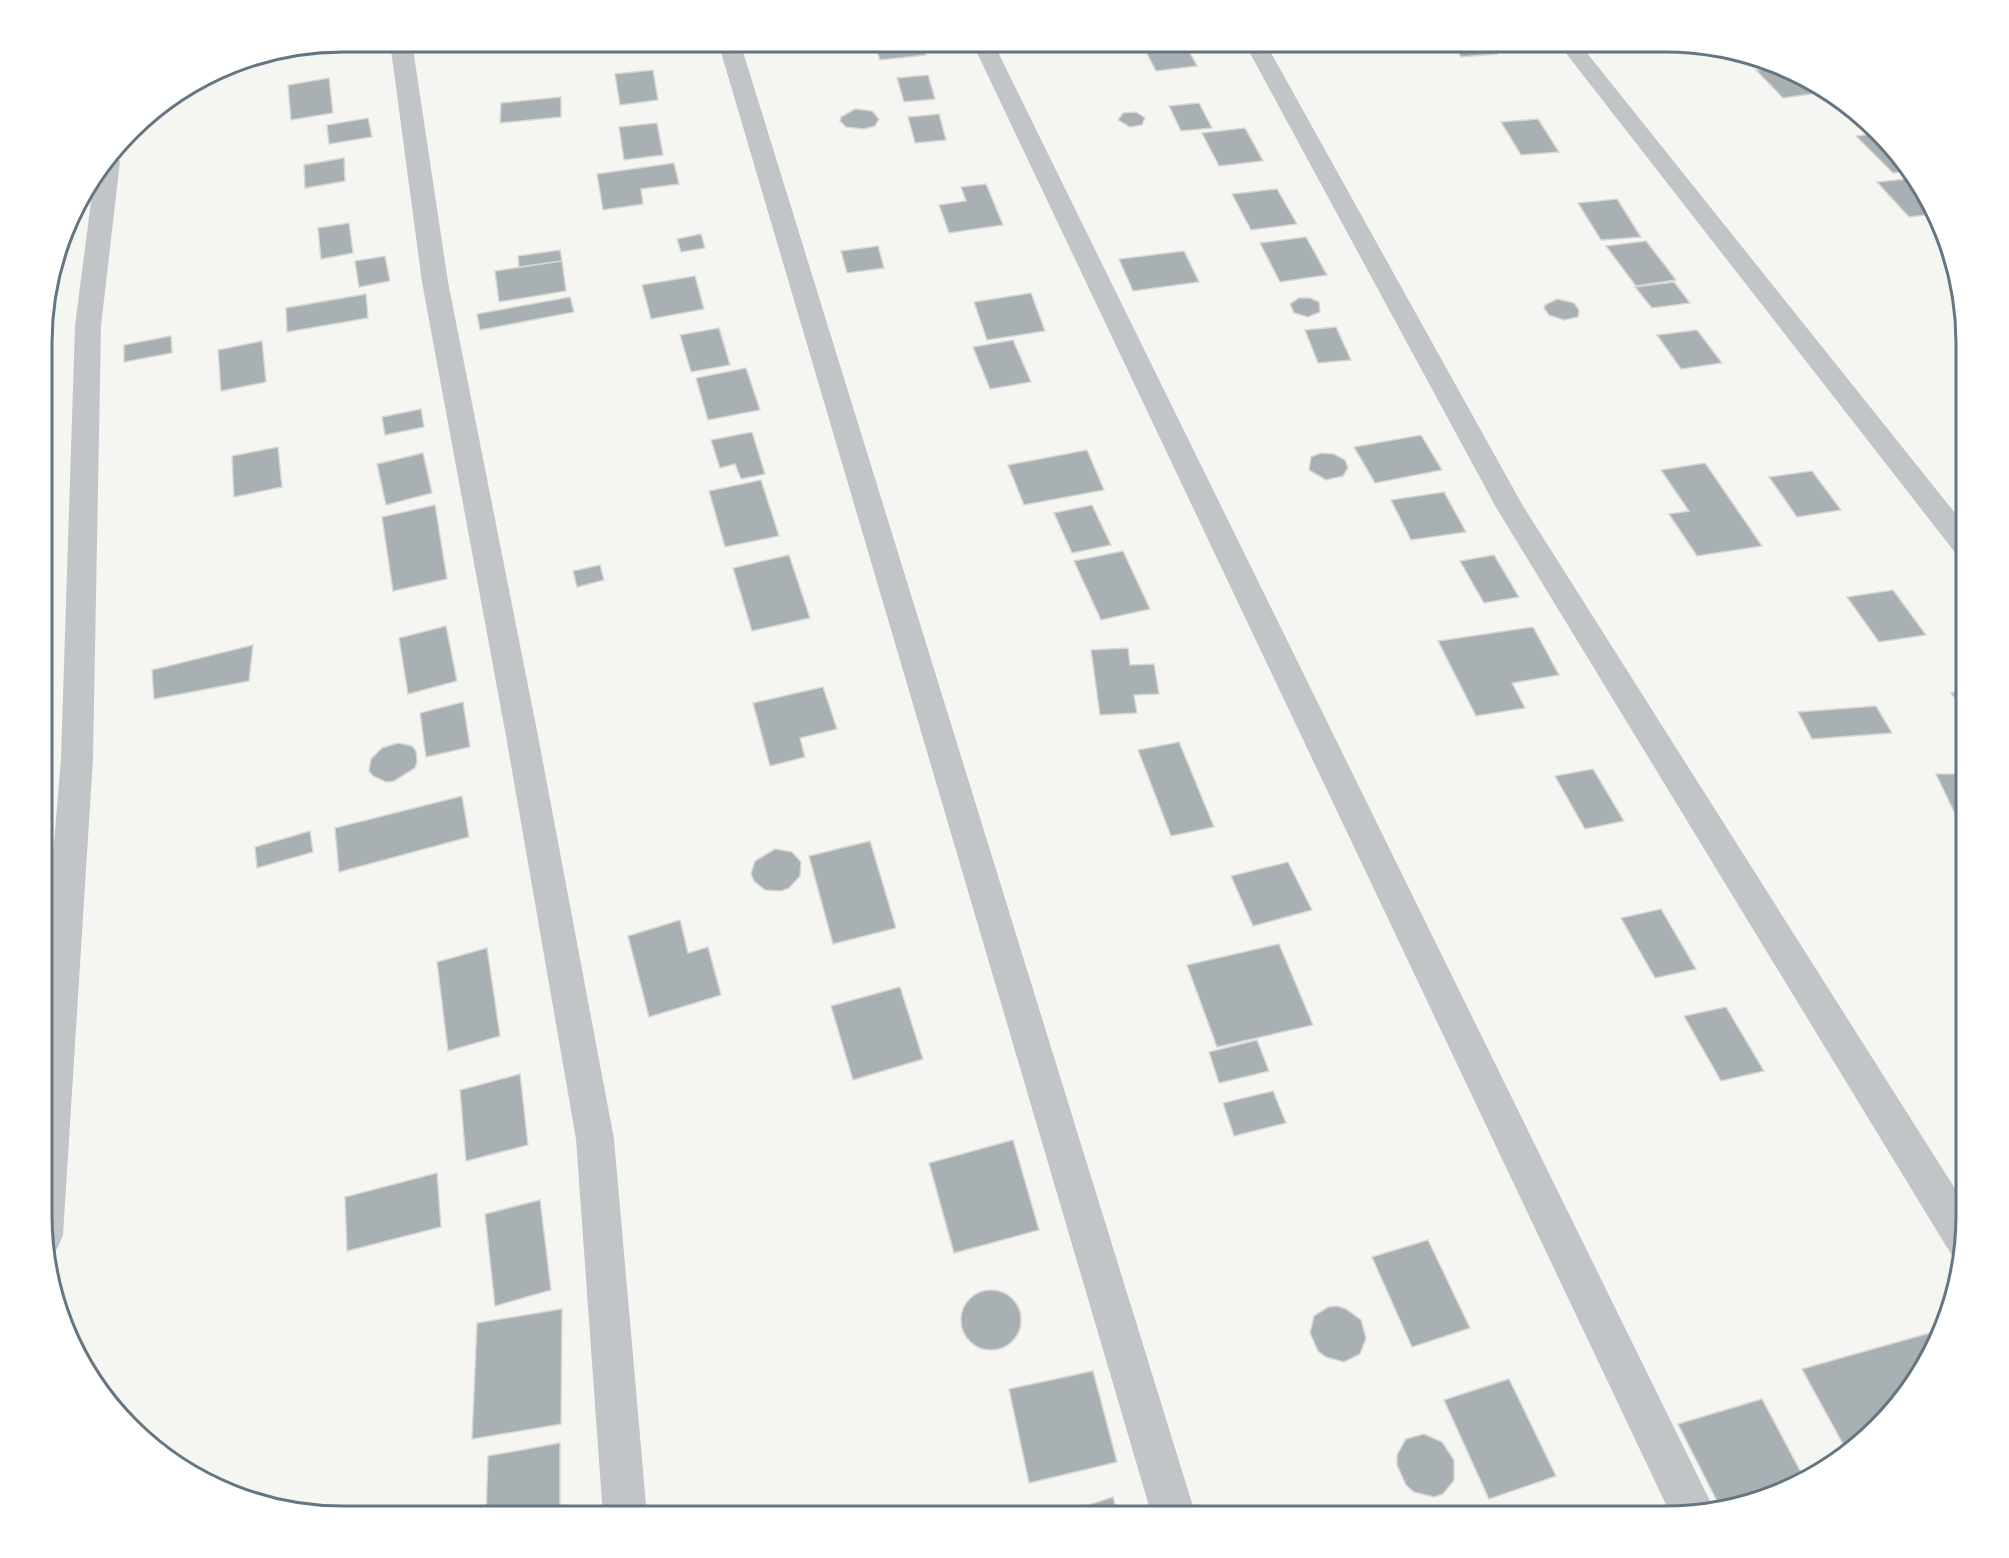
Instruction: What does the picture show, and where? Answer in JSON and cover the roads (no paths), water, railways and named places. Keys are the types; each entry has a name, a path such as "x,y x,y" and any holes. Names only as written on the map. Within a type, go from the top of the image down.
{"street":[{"path":"402,52 435,282 595,1139 624,1506"},
{"path":"732,52 1171,1506"},
{"path":"987,52 1689,1505"},
{"path":"1260,52 1511,509 1956,1226"},
{"path":"1575,52 1956,534"},
{"path":"52,1109 77,758 88,326 106,175"}]}
